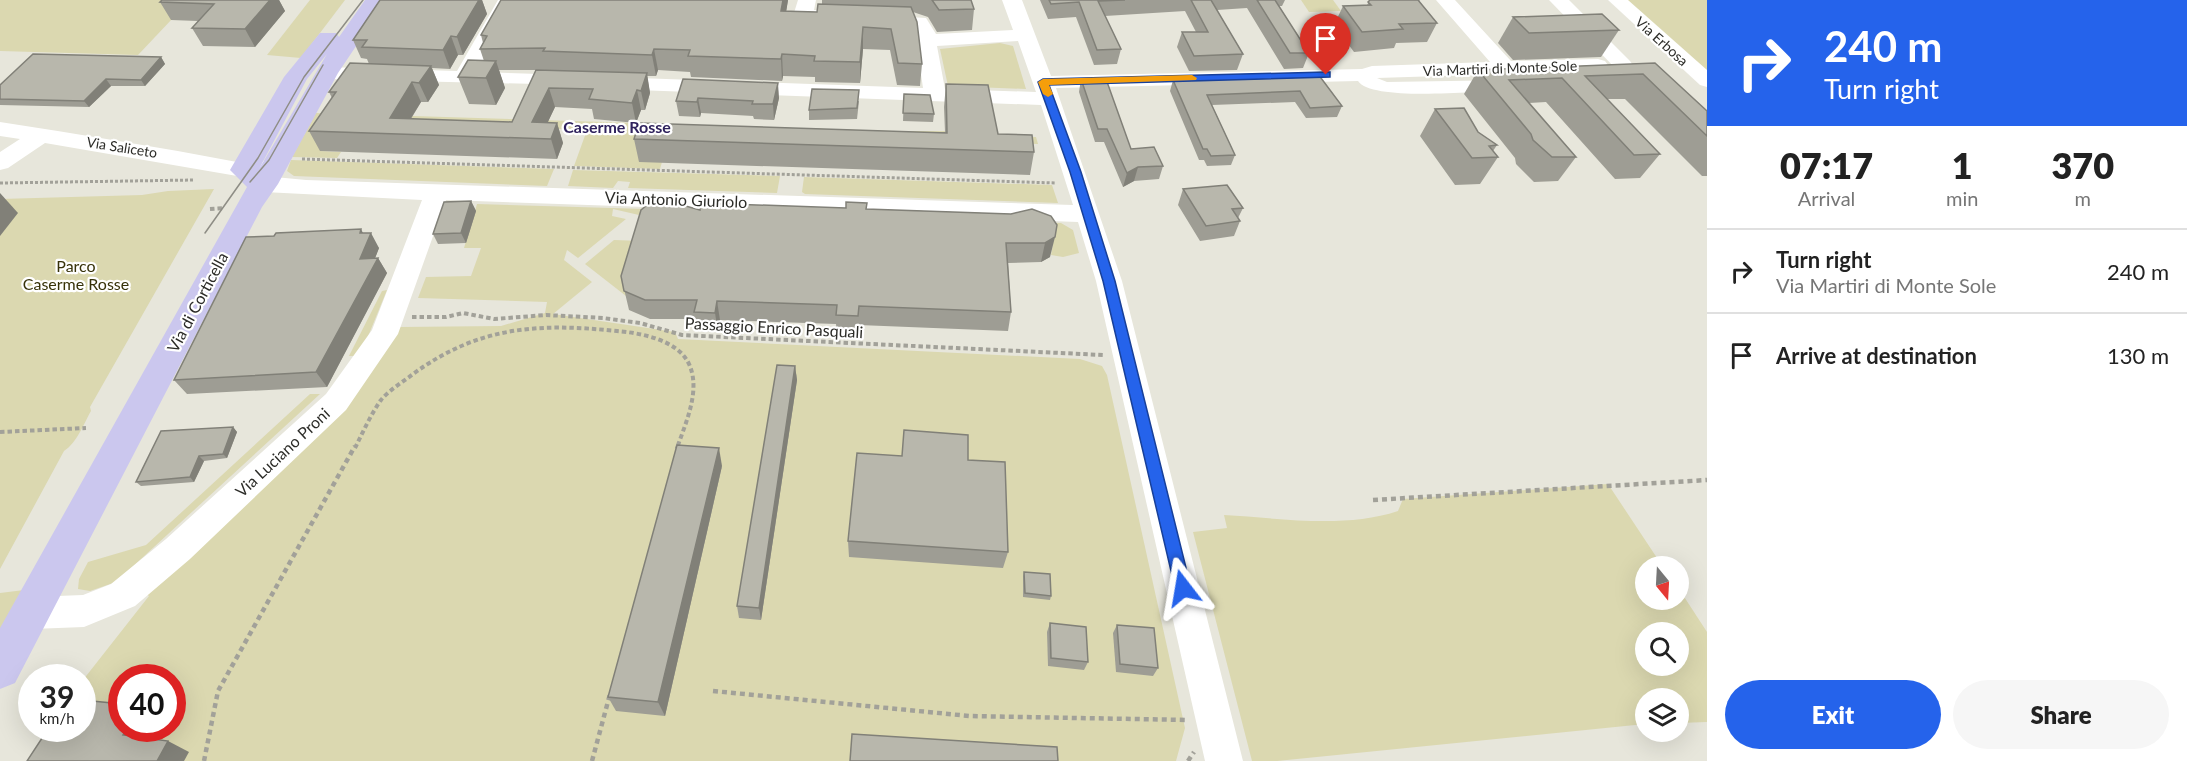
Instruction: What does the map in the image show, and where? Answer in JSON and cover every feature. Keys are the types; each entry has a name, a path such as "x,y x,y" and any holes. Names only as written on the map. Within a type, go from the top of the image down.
{"main road":[{"name":"Via di Corticella","path":"271,169 296,77 356,0"},
{"name":"Via di Corticella","path":"2,661 32,613 248,207 326,73 376,0"}],"street":[{"path":"464,77 507,0"},
{"path":"1012,0 1047,91 1109,281 1224,761"},
{"path":"1445,0 1506,68"},
{"path":"1558,0 1623,65"},
{"name":"Via Erbosa","path":"1617,0 1707,81"},
{"path":"935,95 927,36 919,22 805,8 801,26 804,28 927,36 1026,34"},
{"name":"Via Martiri di Monte Sole","path":"326,73 935,95 1365,75 1370,83 1380,87 1506,68 1623,65 1633,70 1638,76 1637,79 1441,78"},
{"name":"Via Saliceto","path":"0,129 271,169"},
{"path":"0,163 43,134"},
{"name":"Via Antonio Giuriolo","path":"271,169 437,192 1089,214"},
{"name":"Via Luciano Proni","path":"32,613 84,611 111,602 135,587 336,402 384,334 419,235 437,192"}],"path":[{"path":"271,169 1063,183"},
{"path":"0,183 199,180"},
{"name":"Passaggio Enrico Pasquali","path":"405,317 440,318 463,313 494,318 546,315 603,318 640,323 682,335 1110,355"},
{"path":"204,761 218,691 382,399 410,375 453,349 484,335 515,328 554,326 621,331 663,341 688,359 695,385 676,453"},
{"path":"0,432 86,428"},
{"path":"1373,500 1707,480"},
{"path":"713,691 969,716 1192,721"},
{"path":"592,761 611,693"}],"green space":[{"path":"0,0 190,0 138,55 0,51"},
{"path":"310,0 345,0 301,58 267,55"},
{"path":"1301,0 1333,0 1341,11 1309,12"},
{"path":"1622,0 1707,0 1707,74"},
{"path":"1000,43 1013,46 1026,89 948,86 940,49"},
{"path":"316,113 892,131 990,131 991,136 1036,137 1038,144 642,132 662,162 660,169 574,166 587,130 327,122 320,151 341,152 337,158 292,157"},
{"path":"291,160 554,169 547,186 294,176 287,171"},
{"path":"573,170 780,176 777,193 628,188 630,182 618,181 613,188 568,186"},
{"path":"804,177 1052,185 1058,203 805,194 802,192"},
{"name":"Parco Caserme Rosse","path":"214,189 90,407 91,411 80,432 64,451 0,569 0,199 142,195 168,191"},
{"path":"477,204 646,209 639,215 613,209 612,216 626,219 578,258 567,250 564,260 592,282 553,314 675,332 678,339 1080,359 1102,366 1107,375 1185,728 1176,761 31,761 61,742 96,742 96,664 149,596 141,590 399,327 501,326 545,313 547,302 418,298 426,277 471,276 481,248 464,248"},
{"path":"867,216 1061,223 1073,230 1079,253 1063,257 1051,255 1053,244"},
{"path":"614,240 642,241 626,296 585,264"},
{"path":"387,290 360,356 349,356 382,291"},
{"path":"310,394 320,394 116,582 90,591 78,589 79,579 88,562 146,545"},
{"path":"1608,484 1656,556 1635,556 1635,610 1689,610 1689,604 1707,632 1707,722 1689,723 1689,688 1635,688 1635,725 1277,761 1252,761 1193,532 1227,528 1224,515 1334,521 1356,520 1398,511 1403,499"},
{"path":"32,589 0,629 0,593"}],"building":[{"path":"162,0 270,0 245,29 192,28 214,4 160,2"},
{"path":"380,0 479,0 457,37 451,36 443,50 362,47 367,40 353,40"},
{"path":"501,0 783,0 781,11 817,12 818,4 911,7 917,22 922,64 898,63 891,29 863,27 860,62 814,61 815,56 782,54 781,59 688,56 690,50 654,49 652,55 543,51 545,48 480,49 487,36 481,35"},
{"path":"932,0 971,0 974,9 939,10"},
{"path":"1049,0 1125,0 1098,1 1121,49 1097,50 1079,2 1051,4"},
{"path":"1191,0 1211,0 1243,54 1194,56 1182,32 1208,32"},
{"path":"1257,0 1275,0 1309,53 1290,53"},
{"path":"1370,0 1418,0 1437,23 1399,24 1403,29 1362,32 1343,6 1371,5 1368,2"},
{"path":"1602,14 1619,30 1529,33 1513,17"},
{"path":"33,54 161,57 141,80 106,79 84,101 0,99 0,85"},
{"path":"468,60 496,61 486,78 458,77"},
{"path":"350,63 431,66 419,83 412,82 390,118 512,122 536,70 647,73 641,91 637,90 632,103 589,99 593,89 549,88 532,122 557,123 551,139 309,131 336,92 329,92"},
{"path":"1655,63 1707,111 1707,136 1643,74 1585,76 1660,154 1634,155 1562,78 1509,80 1576,157 1552,157 1533,140 1531,134 1478,70"},
{"path":"1318,74 1342,106 1310,108 1300,91 1207,95 1235,155 1211,156 1207,149 1203,149 1173,80 1202,80 1200,77 1250,76 1251,78"},
{"path":"683,79 778,83 773,104 698,98 697,102 676,101"},
{"path":"1081,79 1106,79 1131,149 1154,147 1163,166 1138,167 1127,173 1107,129 1098,129"},
{"path":"946,84 988,85 998,134 1032,135 1034,152 634,139 639,123 947,133"},
{"path":"812,89 859,90 857,108 809,110"},
{"path":"904,94 930,95 934,114 903,113"},
{"path":"1464,108 1478,132 1497,145 1489,146 1498,157 1472,158 1435,109"},
{"path":"1227,185 1243,208 1232,209 1240,221 1206,226 1183,189"},
{"path":"655,199 657,204 675,203 700,210 701,203 846,208 846,202 867,203 866,209 1011,214 1032,209 1051,216 1057,225 1055,237 1045,243 1006,243 1011,312 859,306 858,316 836,315 837,305 717,301 715,313 694,312 697,300 645,300 624,291 621,276 641,210"},
{"path":"471,201 461,233 433,234 444,202"},
{"path":"361,229 360,233 371,233 360,259 378,258 316,372 174,380 246,237 274,236 276,233"},
{"path":"777,365 795,366 759,608 737,606"},
{"path":"233,427 223,454 199,456 190,477 136,482 161,431"},
{"path":"904,430 968,435 968,460 1005,462 1008,552 848,541 857,453 902,456"},
{"path":"677,445 719,448 658,702 608,697"},
{"path":"1024,572 1050,574 1051,596 1025,593"},
{"path":"1050,623 1086,627 1088,662 1051,658"},
{"path":"1117,625 1154,628 1158,668 1120,664"},
{"path":"96,701 108,703 108,742 167,742 157,761 27,761 39,742 96,742"},
{"path":"852,734 1057,747 1058,761 850,761"}],"tram line":[{"path":"205,233 258,158 304,77 363,0"},
{"path":"250,182 269,160 323,65"}],"slow traffic":[{"path":"1048,94 1043,82 1192,78"}],"district":[{"name":"Caserme Rosse","path":"617,126"}],"route":[{"path":"1183,588 1109,281 1075,172 1043,82 1326,75"}]}
